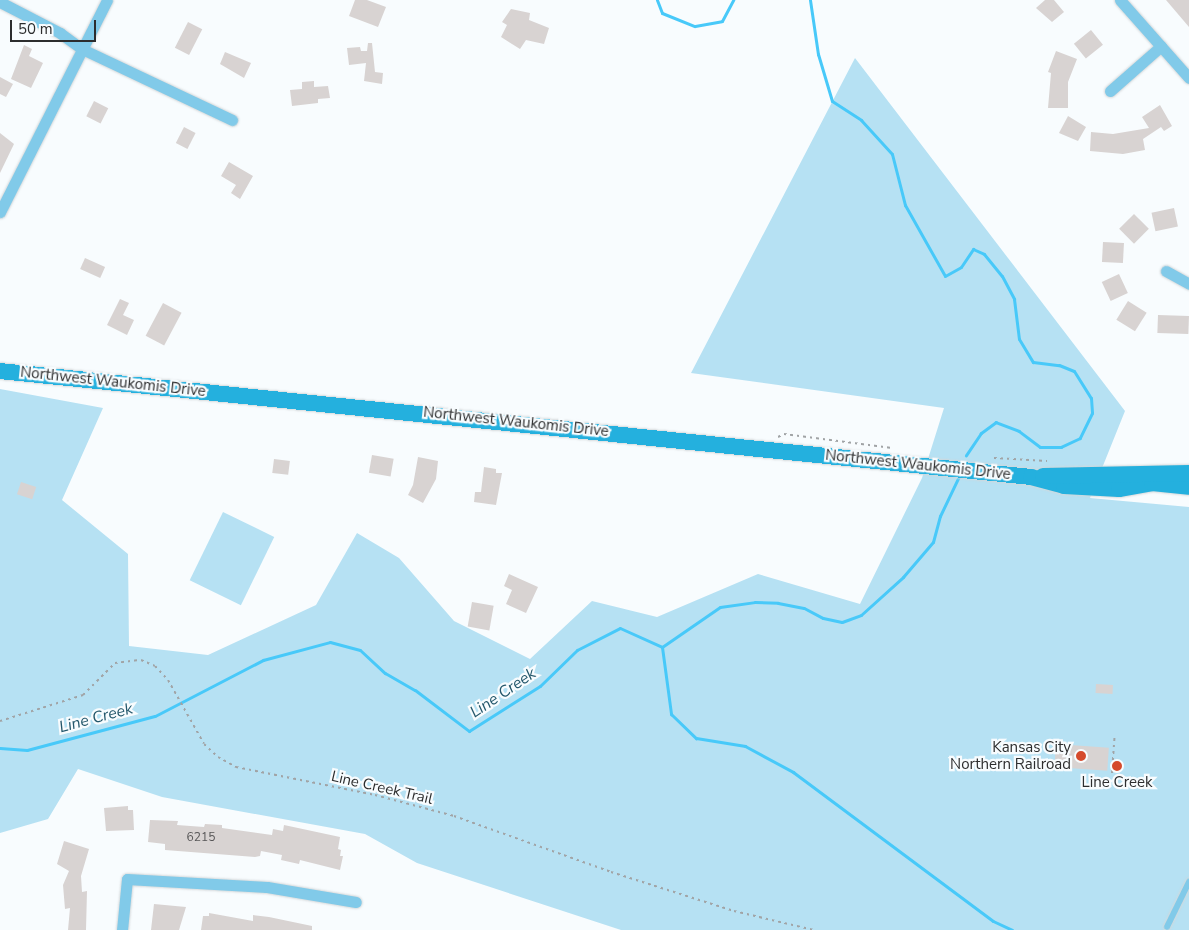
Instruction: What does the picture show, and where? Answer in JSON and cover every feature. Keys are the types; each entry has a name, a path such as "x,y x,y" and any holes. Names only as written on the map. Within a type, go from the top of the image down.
{"main road":[{"name":"Northwest Waukomis Drive","path":"0,371 990,472 1031,477 1064,486 1119,489 1152,483 1189,487"},
{"name":"Northwest Waukomis Drive","path":"1031,477 1189,473"}],"street":[{"path":"1,206 107,0"},
{"path":"1120,0 1189,78"},
{"path":"0,2 68,37 82,49 232,120"},
{"path":"1110,91 1161,46"},
{"path":"1166,272 1189,284"},
{"path":"122,930 128,879 267,887 356,902"}],"lane":[{"path":"1167,927 1189,882"}],"path":[{"name":"Line Creek Trail","path":"0,722 83,696 107,669 123,661 150,663 168,680 204,744 218,757 236,767 375,795 454,816 611,872 734,911 814,930"},
{"path":"1112,773 1115,734"}],"shaded area":[{"path":"855,58 1125,411 1090,498 1189,507 1189,930 621,930 417,863 365,834 162,797 78,769 48,819 0,833 0,389 103,408 62,500 128,554 129,646 208,655 316,605 357,533 399,558 454,621 530,659 592,601 657,617 758,574 860,604 922,478 944,408 691,373"},
{"path":"223,512 274,537 241,605 190,580"}],"building":[{"path":"355,0 367,0 386,7 378,27 349,16"},
{"path":"1045,0 1054,0 1064,12 1052,22 1036,8"},
{"path":"1166,0 1189,0 1189,27"},
{"path":"511,9 530,13 529,20 549,28 544,44 526,40 520,49 501,37 507,25 502,22"},
{"path":"188,22 202,29 189,55 175,48"},
{"path":"1091,30 1103,45 1086,59 1074,44"},
{"path":"368,43 372,43 375,72 383,73 382,84 364,81 366,63 349,65 347,48 360,47 361,51 367,51"},
{"path":"24,45 32,49 29,56 43,63 31,88 11,79"},
{"path":"1056,51 1077,59 1068,82 1068,108 1048,108 1051,73 1048,72"},
{"path":"225,52 251,63 244,78 220,64"},
{"path":"0,77 13,84 6,97 0,94"},
{"path":"314,81 314,87 328,86 330,98 318,99 318,103 292,106 290,90 302,89 302,82"},
{"path":"94,101 108,108 101,123 86,116"},
{"path":"1160,105 1172,126 1164,131 1161,127 1143,139 1145,150 1123,154 1090,151 1091,132 1113,134 1149,128 1142,117"},
{"path":"1068,116 1086,127 1078,141 1059,133"},
{"path":"184,127 196,133 187,149 176,143"},
{"path":"0,133 14,144 0,173"},
{"path":"229,162 253,176 240,199 231,193 236,185 221,176"},
{"path":"1174,208 1178,227 1155,231 1152,213"},
{"path":"1134,214 1149,229 1134,244 1119,229"},
{"path":"1103,242 1124,243 1123,263 1102,262"},
{"path":"85,258 105,267 100,278 80,269"},
{"path":"1119,274 1128,293 1111,301 1102,282"},
{"path":"120,299 129,303 123,315 134,320 127,335 107,325"},
{"path":"1128,301 1147,313 1135,331 1116,320"},
{"path":"163,303 182,313 164,346 146,336"},
{"path":"1158,315 1189,316 1188,334 1157,333"},
{"path":"372,455 394,459 391,477 369,473"},
{"path":"418,457 438,461 436,479 423,503 408,495 413,485"},
{"path":"274,459 290,461 288,475 272,473"},
{"path":"484,467 496,469 496,473 502,473 496,505 474,502 475,492 481,492"},
{"path":"21,482 36,487 32,499 17,494"},
{"path":"509,574 538,587 526,613 506,604 512,590 504,586"},
{"path":"472,602 494,606 489,630 468,627"},
{"path":"1096,684 1113,685 1113,694 1096,693"},
{"name":"Kansas City Northern Railroad","path":"1056,744 1109,748 1107,771 1054,767"},
{"path":"128,806 128,810 133,810 134,830 106,831 104,808"},
{"path":"150,820 178,821 177,825 204,827 205,824 222,825 222,828 272,835 273,829 283,831 284,825 340,837 338,849 341,850 340,856 343,856 340,870 300,860 299,864 281,860 282,855 261,851 260,856 255,857 165,850 165,844 148,842"},
{"path":"64,841 89,849 81,876 82,892 87,891 86,930 68,930 70,908 65,909 63,885 69,871 57,864"},
{"path":"154,904 186,907 179,930 151,930"},
{"path":"209,913 253,921 253,915 269,917 312,926 312,930 201,930 203,916 209,916"}],"waterway":[{"path":"657,0 662,13 695,26 722,21 733,0"},
{"path":"810,0 818,54 832,101 861,120 892,154 905,205 945,276 961,267 973,249 984,254 1002,276 1014,299 1019,339 1033,362 1059,365 1074,371 1091,398 1092,413 1080,438 1061,447 1040,447 1019,431 996,422 981,433 966,455"},
{"path":"662,647 720,607 755,602 778,603 804,608 823,618 842,622 861,615 903,577 933,542 940,516 960,474"},
{"name":"Line Creek","path":"0,748 27,750 155,716 263,660 330,642 360,650 385,673 415,690 469,731 540,686 577,650 620,628 662,647 671,714 696,738 745,746 793,772 993,921 1012,930"}],"place":[{"name":"Kansas City Northern Railroad","path":"1081,756"},
{"name":"Line Creek","path":"1117,766"}]}
